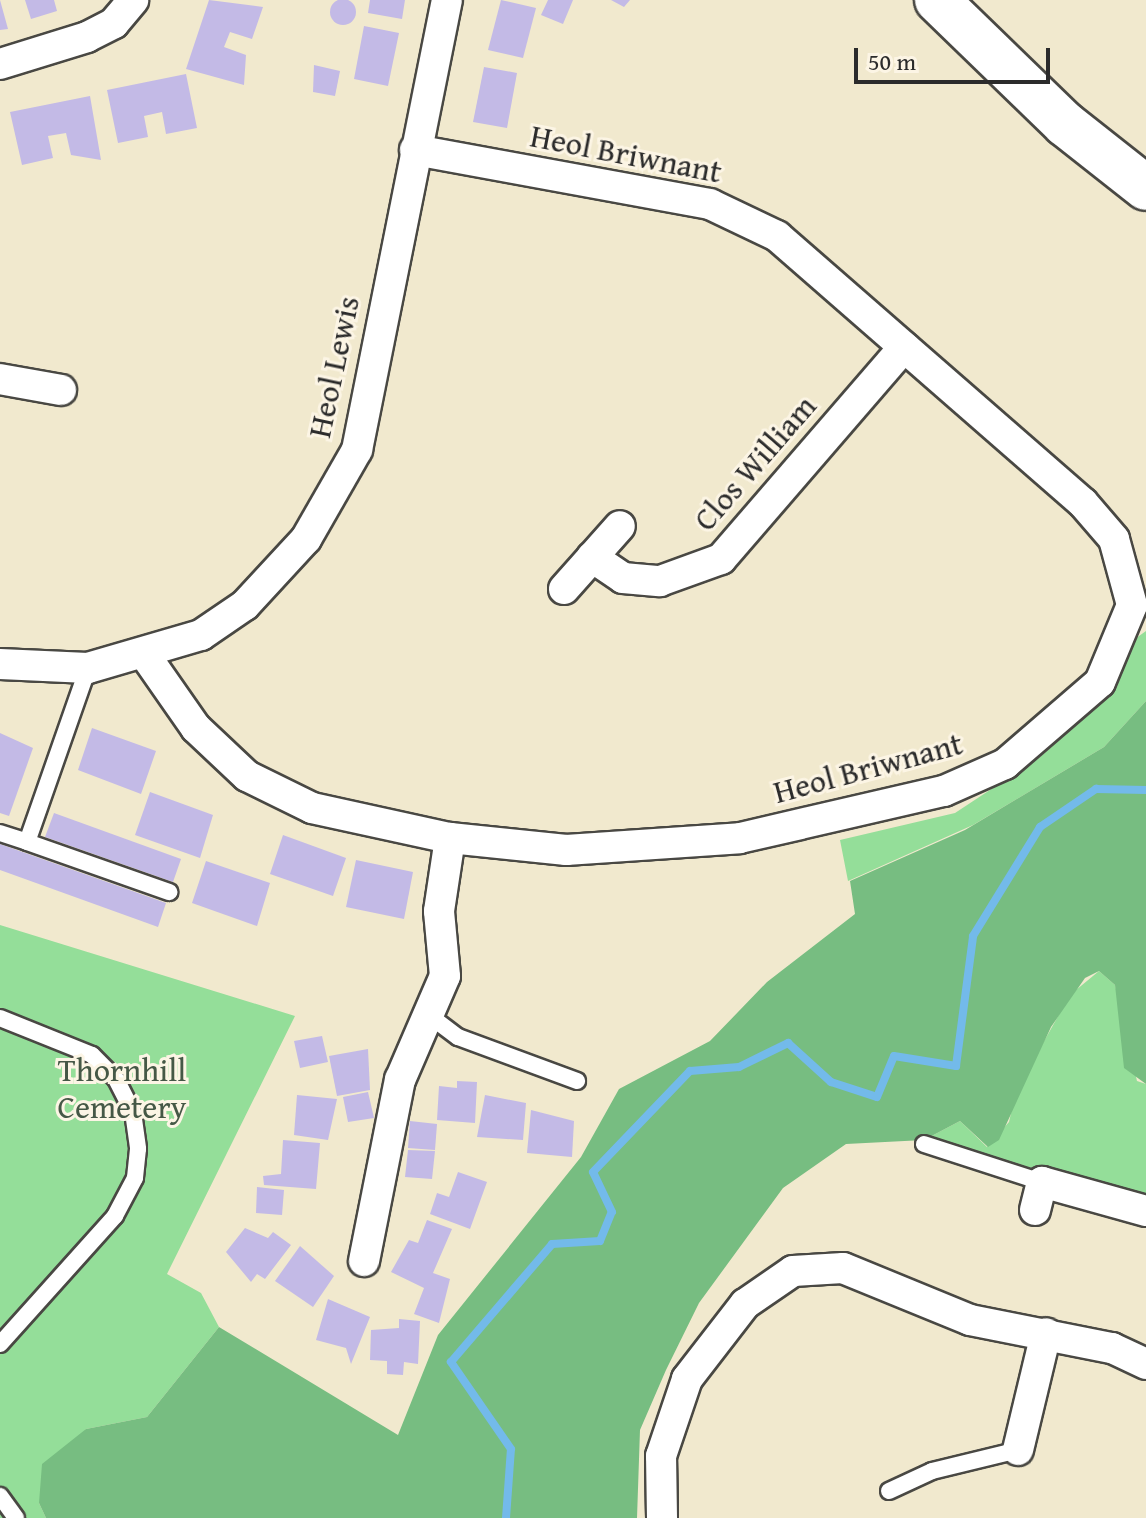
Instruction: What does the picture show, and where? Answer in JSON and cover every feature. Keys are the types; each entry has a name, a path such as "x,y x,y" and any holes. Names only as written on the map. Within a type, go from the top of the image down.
{"street":[{"path":"0,64 101,30 133,0"},
{"name":"Heol Lewis","path":"0,664 88,668 145,655 201,635 245,605 306,539 357,450 447,0"},
{"path":"937,0 1065,124 1146,188"},
{"name":"Heol Briwnant","path":"145,655 196,728 247,776 312,808 450,838 566,850 651,848 843,818 944,791 1005,764 1100,682 1132,605 1114,539 1083,503 777,236 745,217 697,201 415,150"},
{"name":"Clos William","path":"592,557 623,578 660,581 721,559 904,347"},
{"path":"0,379 61,390"},
{"path":"564,589 620,526"},
{"path":"364,1261 400,1080 445,976 439,911 450,838"},
{"path":"1039,1196 1146,1211"},
{"path":"662,1518 661,1456 687,1379 745,1304 793,1271 843,1268 970,1320 1046,1333 1146,1364"},
{"path":"1018,1450 1046,1333"}],"lane":[{"path":"27,842 88,668"},
{"path":"0,833 169,892"},
{"path":"430,1016 458,1037 577,1081"},
{"path":"0,1018 60,1037 100,1063 133,1112 138,1149 135,1178 93,1247 22,1311 0,1344"},
{"path":"924,1144 1039,1196"},
{"path":"889,1491 932,1471 1018,1450"},
{"path":"0,1496 16,1518"}],"green space":[{"path":"1146,631 1146,701 1104,747 973,825 848,881 840,840 955,813 1040,757 1091,712 1132,641"},
{"path":"1146,701 1146,1084 1124,1068 1115,985 1099,971 1085,978 1051,1027 999,1140 988,1147 960,1121 924,1140 846,1144 783,1188 699,1303 666,1370 640,1430 637,1518 46,1518 39,1503 42,1464 86,1429 147,1417 219,1327 398,1435 438,1335 581,1157 619,1089 710,1041 767,982 855,914 850,881 965,830 1104,747"},
{"name":"Thornhill Cemetery","path":"0,925 295,1016 167,1274 201,1293 219,1327 147,1417 86,1429 39,1503 46,1518 0,1518"},
{"path":"1099,971 1115,985 1137,1081 1146,1084 1146,1211 924,1140 960,1121 987,1147 1009,1122 1016,1091 1070,995"}],"building":[{"path":"343,-1 352,3 356,12 352,21 343,25 334,21 330,12 334,3"},
{"path":"0,0 8,29 0,30"},
{"path":"25,0 54,0 57,11 31,19"},
{"path":"209,0 263,7 252,39 230,32 224,47 246,55 244,85 186,69"},
{"path":"370,0 405,0 402,19 368,13"},
{"path":"501,0 536,8 523,58 488,50"},
{"path":"548,0 573,0 563,24 541,15"},
{"path":"611,0 630,0 624,7"},
{"path":"364,26 399,33 388,86 354,79"},
{"path":"314,65 340,71 335,96 313,92"},
{"path":"484,67 517,73 507,128 473,122"},
{"path":"186,74 197,128 166,134 162,112 144,116 148,137 118,143 107,90"},
{"path":"90,96 101,160 71,155 66,133 48,136 53,158 22,165 10,112"},
{"path":"92,728 156,751 141,794 78,770"},
{"path":"0,733 33,748 9,816 0,813"},
{"path":"150,792 213,815 200,858 135,835"},
{"path":"54,813 181,859 173,882 45,837"},
{"path":"283,835 346,858 333,896 270,874"},
{"path":"0,844 166,903 158,927 0,870"},
{"path":"356,860 413,872 404,919 346,907"},
{"path":"206,861 270,883 257,926 192,903"},
{"path":"322,1036 328,1062 300,1068 294,1041"},
{"path":"368,1049 370,1090 337,1096 329,1056"},
{"path":"457,1081 477,1082 475,1123 437,1120 439,1086 457,1088"},
{"path":"368,1092 374,1118 348,1122 343,1097"},
{"path":"297,1095 337,1099 328,1140 294,1135"},
{"path":"485,1095 526,1103 523,1140 477,1137"},
{"path":"531,1110 574,1121 572,1157 527,1153"},
{"path":"410,1121 437,1124 435,1150 408,1148"},
{"path":"283,1140 320,1143 316,1189 264,1185 263,1176 281,1174"},
{"path":"408,1150 435,1151 432,1179 405,1177"},
{"path":"458,1172 487,1182 470,1229 430,1214 437,1193 449,1197"},
{"path":"257,1187 284,1190 282,1215 256,1213"},
{"path":"427,1220 452,1229 433,1273 450,1279 439,1323 414,1314 424,1288 391,1272 409,1240 418,1243"},
{"path":"245,1228 268,1238 273,1232 291,1245 265,1279 257,1274 251,1282 226,1252"},
{"path":"300,1246 334,1276 313,1307 275,1281"},
{"path":"328,1299 370,1317 351,1364 346,1348 316,1340"},
{"path":"399,1319 420,1321 418,1364 404,1362 403,1375 387,1374 387,1361 370,1360 371,1330 399,1328"}],"waterway":[{"path":"506,1518 511,1449 451,1362 552,1244 600,1241 612,1212 593,1172 690,1071 739,1067 788,1043 831,1082 877,1097 894,1056 956,1066 973,936 1040,827 1096,789 1146,790"}]}
